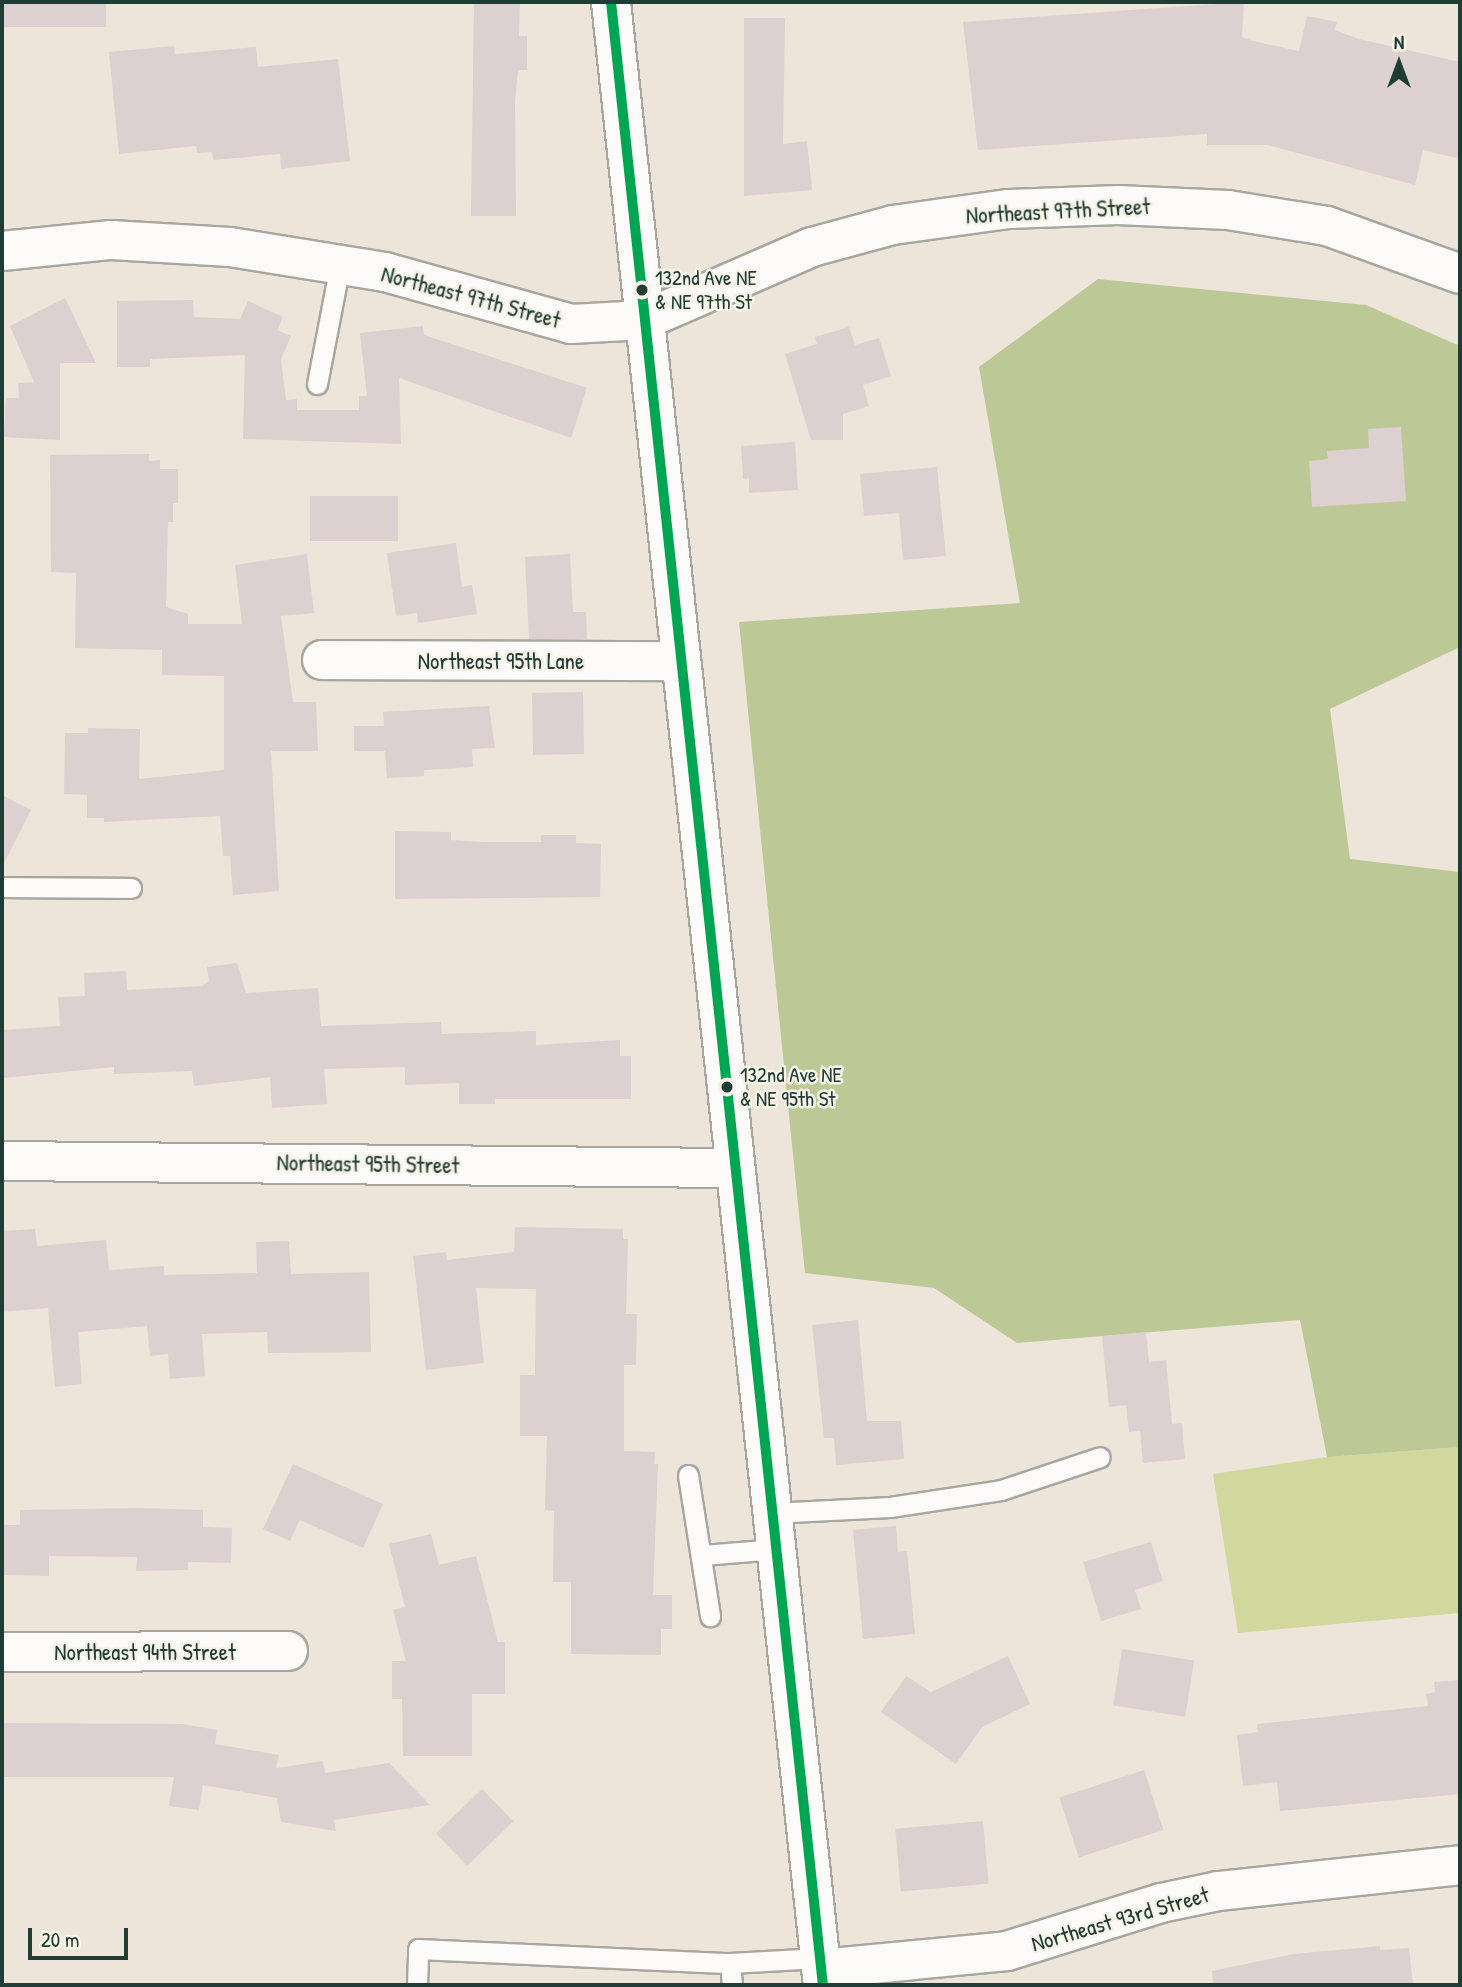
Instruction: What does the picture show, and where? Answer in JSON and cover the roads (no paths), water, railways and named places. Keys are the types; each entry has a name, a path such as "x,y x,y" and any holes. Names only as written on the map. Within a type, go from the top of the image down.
{"street":[{"path":"611,2 679,661 821,1971"},
{"name":"Northeast 97th Street","path":"2,251 111,240 230,247 385,272 571,324 644,320 812,247 892,225 1009,209 1118,205 1228,210 1327,226 1460,274"},
{"name":"Northeast 95th Lane","path":"322,660 679,661"},
{"name":"Northeast 95th Street","path":"2,1161 734,1168"},
{"name":"Northeast 94th Street","path":"2,1652 288,1651"},
{"name":"Northeast 93rd Street","path":"821,1971 1007,1951 1161,1903 1218,1891 1460,1865"}],"lane":[{"path":"317,384 340,265"},
{"path":"2,887 131,888"},
{"path":"703,1555 774,1531 890,1507 1001,1490 1100,1457"},
{"path":"688,1475 703,1555 710,1616"},
{"path":"417,1985 418,1949 730,1963 821,1971"},
{"path":"730,1963 732,1985"}],"place":[{"name":"132nd Ave NE & NE 97th St","path":"642,290"},
{"name":"132nd Ave NE & NE 95th St","path":"727,1087"}]}
